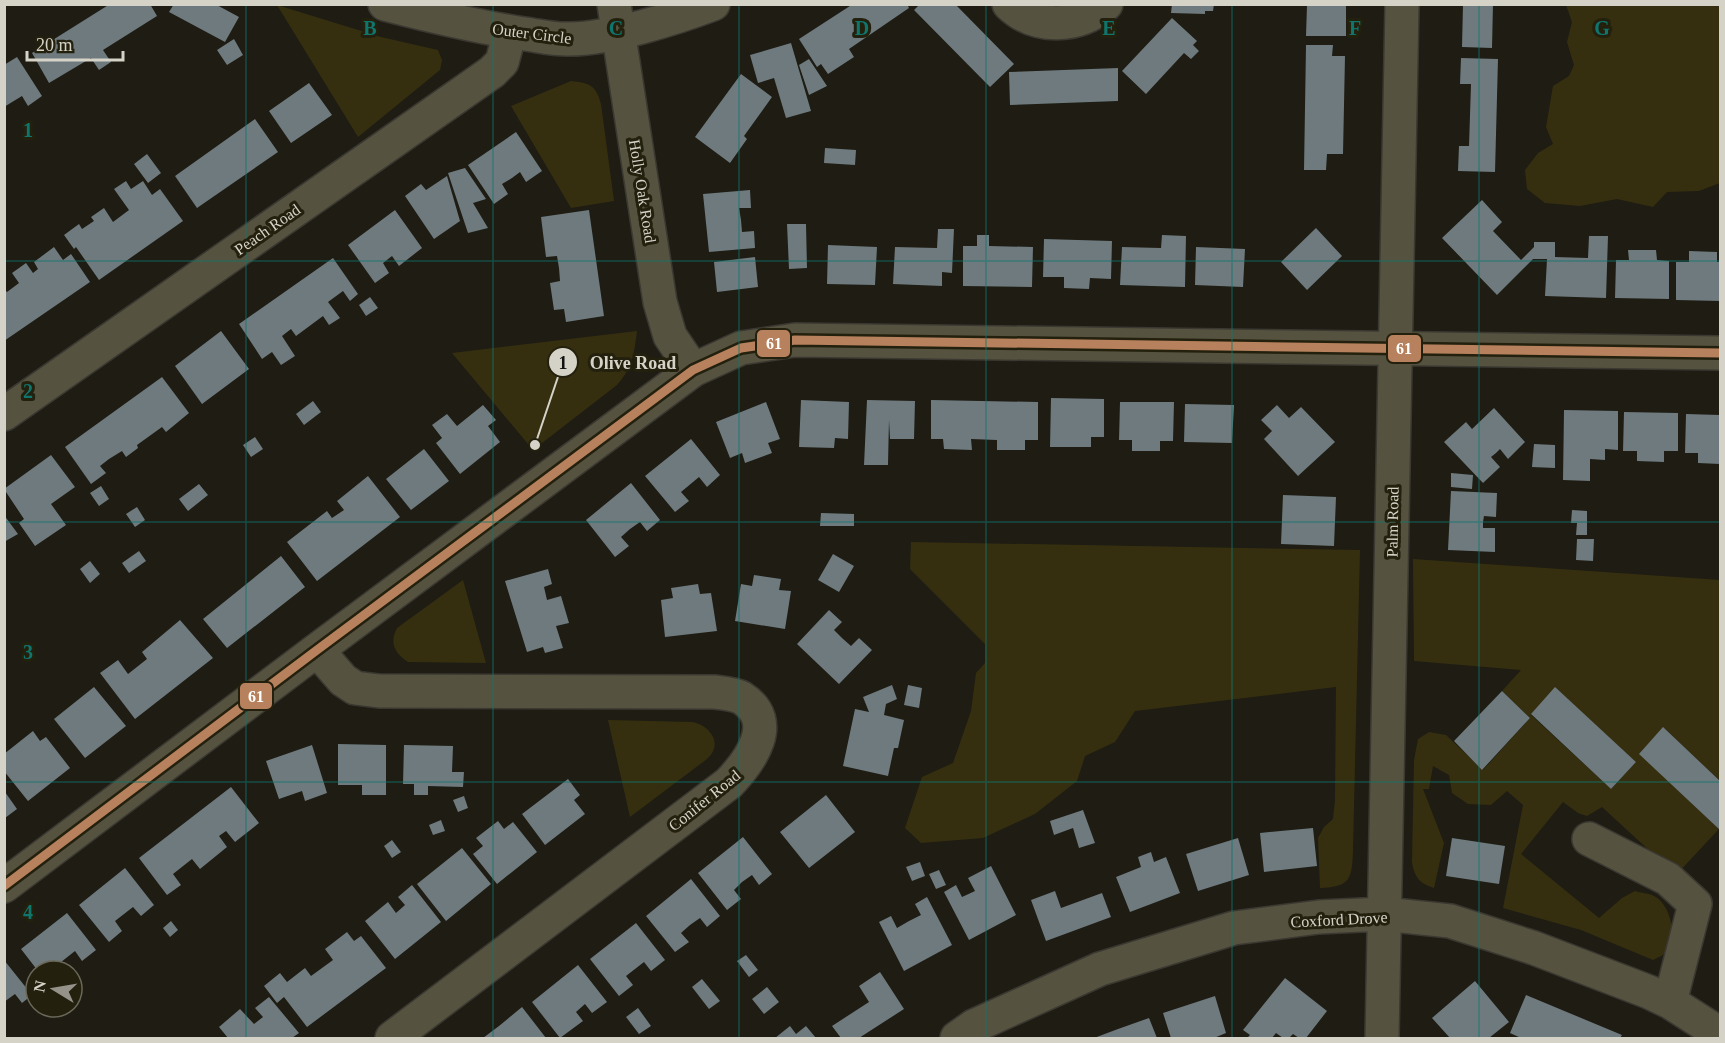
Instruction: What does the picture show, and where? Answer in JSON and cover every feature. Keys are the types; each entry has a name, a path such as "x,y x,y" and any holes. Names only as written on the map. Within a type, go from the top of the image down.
{"street":[{"name":"Outer Circle","path":"385,4 510,32 570,39 590,38 616,18 713,4"},
{"path":"1009,4 1023,15 1052,24 1084,18 1106,4"},
{"name":"Palm Road","path":"1382,1038 1402,4"},
{"name":"Holly Oak Road","path":"616,18 660,302 670,336 693,370"},
{"name":"Peach Road","path":"4,414 492,72 502,62 510,32"},
{"path":"4,886 693,370 741,348 795,340 1720,353"},
{"name":"Conifer Road","path":"317,650 343,680 355,688 379,691 714,692 740,697 752,706 758,717 760,733 754,751 744,767 729,783 392,1038"},
{"path":"1589,838 1668,879 1695,904 1670,1002"},
{"name":"Coxford Drove","path":"957,1038 974,1026 1100,969 1234,928 1319,917 1384,914 1450,921 1534,948 1649,992 1670,1002 1720,1034"}],"shaded area":[{"path":"277,5 381,37 438,50 442,60 440,70 358,137"},
{"path":"1566,5 1720,5 1720,183 1699,191 1667,192 1653,207 1617,199 1580,206 1545,203 1527,189 1525,170 1538,153 1553,144 1546,127 1553,86 1569,76 1574,65 1567,42 1572,22"},
{"path":"571,81 591,86 599,98 614,201 571,208 511,106"},
{"path":"637,331 632,360 617,385 533,450 452,353"},
{"path":"911,542 1360,550 1353,850 1352,868 1348,879 1338,886 1320,888 1318,838 1324,827 1333,819 1335,800 1336,687 1135,711 1115,742 1085,756 1077,781 1035,814 983,838 921,843 905,828 922,777 953,763 971,711 976,673 985,663 985,644 910,569"},
{"path":"1413,559 1720,580 1720,781 1664,728 1719,829 1676,875 1602,807 1587,816 1578,813 1563,802 1521,854 1599,918 1622,898 1635,891 1650,894 1660,900 1668,912 1672,928 1671,943 1664,954 1653,960 1581,930 1503,908 1523,805 1507,791 1491,805 1468,804 1452,793 1449,775 1433,766 1429,789 1423,789 1444,843 1434,888 1418,879 1412,862 1414,760 1418,739 1429,732 1446,735 1483,770 1530,718 1502,691 1521,670 1414,661","holes":["1555,688 1636,762 1611,789 1531,715"]},
{"path":"463,580 486,663 408,662 403,659 394,643 397,628"},
{"path":"608,720 692,722 709,731 713,736 714,747 707,759 630,817"}],"building":[{"path":"110,4 150,4 157,16 103,50 111,62 99,70 91,58 49,83 32,53"},
{"path":"174,4 215,4 239,17 225,42 169,12"},
{"path":"853,4 907,4 909,8 849,49 854,57 828,74 821,64 817,67 799,39"},
{"path":"920,4 955,4 1014,64 990,87 914,10"},
{"path":"1172,4 1214,4 1213,11 1205,11 1205,14 1171,13"},
{"path":"1463,4 1493,4 1492,48 1462,47"},
{"path":"1307,5 1346,5 1346,36 1306,36"},
{"path":"1172,18 1197,41 1193,45 1199,51 1191,59 1184,53 1146,94 1122,71"},
{"path":"234,39 243,55 227,65 217,50"},
{"path":"791,43 811,111 786,118 774,78 758,83 750,55"},
{"path":"1306,45 1333,45 1332,56 1345,56 1343,154 1327,154 1326,170 1304,170"},
{"path":"17,57 42,96 28,106 22,96 4,107 4,65"},
{"path":"1461,58 1498,59 1495,172 1458,171 1459,146 1469,146 1471,84 1460,84"},
{"path":"809,59 827,86 809,95 799,65"},
{"path":"1118,68 1118,101 1010,105 1009,72"},
{"path":"741,74 772,97 744,136 747,139 730,163 695,137"},
{"path":"309,83 332,115 291,143 269,111"},
{"path":"255,119 278,152 197,208 175,176"},
{"path":"516,132 542,171 526,182 520,172 502,184 508,194 494,204 468,165"},
{"path":"825,148 856,150 855,165 824,163"},
{"path":"147,154 161,173 148,183 134,164"},
{"path":"465,168 486,199 473,203 488,228 468,233 448,173"},
{"path":"447,176 460,221 434,239 405,196 421,184 426,190"},
{"path":"126,181 131,189 143,181 152,195 160,189 183,221 99,280 76,247 74,249 64,235 79,224 82,229 94,221 91,217 104,208 113,222 129,210 114,189"},
{"path":"750,190 751,208 739,208 742,232 754,231 755,248 709,252 703,194"},
{"path":"1482,200 1502,222 1493,231 1521,260 1534,247 1534,242 1555,242 1555,257 1588,258 1589,236 1608,236 1606,298 1545,296 1547,259 1533,259 1497,295 1442,238"},
{"path":"395,210 422,248 399,266 392,256 383,263 389,273 375,283 348,245"},
{"path":"589,210 604,316 566,322 564,309 554,310 550,283 560,281 559,268 557,256 546,257 541,217"},
{"path":"787,224 806,224 807,268 789,269"},
{"path":"1316,228 1342,256 1307,290 1281,262"},
{"path":"938,229 954,229 952,273 942,272 942,286 893,284 895,247 937,248"},
{"path":"977,235 989,235 989,246 1033,247 1032,287 963,286 963,246 977,246"},
{"path":"1162,235 1186,236 1185,287 1120,285 1122,247 1161,248"},
{"path":"1044,239 1112,241 1111,279 1090,278 1089,289 1064,288 1064,277 1043,277"},
{"path":"828,245 877,247 875,285 827,284"},
{"path":"54,247 63,260 71,254 90,282 4,341 4,289 7,292 19,283 12,273 26,263 33,273 38,269 34,262"},
{"path":"1196,247 1245,249 1243,287 1195,285"},
{"path":"1628,250 1656,250 1657,260 1669,261 1669,299 1615,298 1616,260 1629,260"},
{"path":"1689,251 1717,252 1717,262 1720,262 1720,301 1676,300 1676,262 1689,262"},
{"path":"755,257 758,287 717,292 714,262"},
{"path":"333,258 358,294 350,301 343,291 328,302 340,318 329,325 323,316 296,336 291,329 282,336 295,356 281,365 272,352 262,359 239,324"},
{"path":"370,297 378,308 366,316 359,305"},
{"path":"221,331 249,369 202,404 175,366"},
{"path":"162,377 189,413 166,432 162,427 137,445 138,448 126,457 122,451 109,459 100,466 106,473 91,484 65,447"},
{"path":"1051,398 1104,399 1104,437 1091,437 1091,447 1050,447"},
{"path":"801,400 849,402 848,439 835,438 834,448 799,447"},
{"path":"867,400 915,401 914,439 890,439 889,420 888,465 864,465"},
{"path":"931,400 1038,402 1038,440 1025,440 1025,450 997,450 997,440 971,439 972,450 944,449 943,439 931,439"},
{"path":"313,401 321,412 304,425 296,414"},
{"path":"766,402 780,439 768,443 772,453 745,463 742,453 730,458 716,422"},
{"path":"1120,402 1174,402 1173,441 1160,441 1160,451 1132,451 1132,440 1119,440"},
{"path":"1185,404 1234,405 1232,443 1184,442"},
{"path":"483,405 496,420 488,426 500,442 460,474 436,443 442,438 432,425 447,414 457,426"},
{"path":"1277,405 1289,418 1301,407 1335,442 1298,476 1264,439 1272,431 1261,420"},
{"path":"1494,408 1525,442 1508,459 1500,449 1491,457 1500,467 1483,483 1444,442 1466,422 1472,429"},
{"path":"1564,410 1618,411 1618,450 1605,449 1605,460 1590,459 1590,481 1563,480"},
{"path":"1624,412 1678,413 1678,451 1664,451 1664,462 1637,461 1637,451 1623,451"},
{"path":"1686,414 1720,415 1720,464 1698,463 1698,453 1685,453"},
{"path":"255,437 263,449 251,457 243,445"},
{"path":"691,439 720,475 707,487 699,477 681,492 689,501 675,512 645,476"},
{"path":"1534,444 1555,445 1555,468 1532,467"},
{"path":"424,449 449,481 411,510 386,479"},
{"path":"51,455 75,487 51,504 66,525 35,546 19,523 24,519 4,489"},
{"path":"1451,473 1473,475 1472,489 1451,487"},
{"path":"368,476 400,517 317,581 287,542 327,511 332,518 344,510 337,501"},
{"path":"631,483 660,520 647,531 640,522 630,529 621,537 629,546 615,557 586,520"},
{"path":"199,484 208,495 188,511 179,499"},
{"path":"101,486 109,499 99,506 90,493"},
{"path":"1451,491 1497,493 1496,517 1484,516 1483,522 1483,528 1495,528 1495,552 1448,550"},
{"path":"1283,495 1336,497 1334,546 1281,544"},
{"path":"137,507 145,520 135,527 126,514"},
{"path":"1572,510 1587,511 1587,535 1576,535 1577,523 1571,523"},
{"path":"821,513 854,514 854,526 820,526"},
{"path":"4,515 18,534 4,542"},
{"path":"1577,539 1594,539 1593,561 1576,560"},
{"path":"139,551 146,561 129,573 122,563"},
{"path":"833,554 854,566 839,592 818,580"},
{"path":"281,556 305,587 227,648 203,619"},
{"path":"90,561 100,574 90,583 80,569"},
{"path":"548,569 552,584 544,587 547,600 561,596 569,623 556,626 563,648 545,653 543,647 527,652 505,581"},
{"path":"754,575 781,579 779,590 791,591 785,629 735,621 741,584 752,586"},
{"path":"698,584 700,594 711,593 717,631 665,637 661,600 673,598 671,588"},
{"path":"829,610 842,622 834,630 842,638 851,646 859,638 872,650 839,684 797,644"},
{"path":"180,620 213,658 135,719 100,673 118,660 128,674 147,659 142,652"},
{"path":"892,685 897,699 886,704 884,715 904,720 898,748 894,748 888,776 843,766 855,709 869,712 863,697"},
{"path":"908,685 922,688 919,708 904,705"},
{"path":"94,687 126,726 85,758 54,719"},
{"path":"1555,687 1636,762 1611,789 1531,714"},
{"path":"1502,691 1530,718 1482,770 1454,741"},
{"path":"1663,727 1720,781 1720,830 1639,754"},
{"path":"33,731 40,741 46,737 70,768 28,801 4,771 4,754"},
{"path":"338,744 386,745 386,795 362,795 362,785 338,785"},
{"path":"312,745 327,793 305,801 302,791 279,799 266,761"},
{"path":"404,745 453,746 452,772 464,772 463,787 428,786 428,795 414,795 414,784 403,784"},
{"path":"568,779 580,795 574,800 585,814 545,845 522,814"},
{"path":"231,787 259,823 235,842 226,831 219,836 227,847 200,869 192,859 173,874 181,885 167,895 139,858"},
{"path":"5,792 17,809 5,818"},
{"path":"826,795 855,832 809,868 780,832"},
{"path":"464,796 468,808 458,812 453,800"},
{"path":"1083,810 1095,843 1079,848 1073,828 1054,835 1050,821"},
{"path":"441,820 445,831 433,835 429,825"},
{"path":"498,821 504,829 513,822 537,852 497,884 473,854 483,846 476,838"},
{"path":"1313,828 1317,866 1264,872 1260,833"},
{"path":"743,837 772,874 759,885 752,875 742,882 734,890 741,899 727,910 698,873"},
{"path":"1238,838 1249,875 1198,891 1186,854"},
{"path":"1452,838 1505,846 1499,884 1446,876"},
{"path":"392,840 401,852 392,858 384,846"},
{"path":"462,848 491,884 446,921 417,884"},
{"path":"1151,852 1154,862 1166,857 1180,893 1130,912 1116,877 1141,867 1138,857"},
{"path":"920,862 925,876 912,881 906,867"},
{"path":"991,866 1016,915 969,940 944,892 956,885 962,897 975,891 968,878"},
{"path":"125,868 154,905 141,916 133,907 115,921 122,931 109,942 79,905"},
{"path":"939,870 946,885 936,889 929,874"},
{"path":"691,879 720,916 707,927 700,918 690,925 681,933 689,942 675,952 646,916"},
{"path":"412,885 441,922 395,959 365,921 388,902 396,913 405,905 398,897"},
{"path":"1055,891 1061,908 1102,893 1111,917 1046,941 1031,900"},
{"path":"927,897 952,945 904,971 879,922 891,916 897,928 921,915 915,904"},
{"path":"67,913 96,950 84,959 81,959 75,951 65,959 29,959 21,949"},
{"path":"171,921 178,930 170,937 163,928"},
{"path":"636,923 665,960 651,971 644,962 626,976 633,985 619,996 590,959"},
{"path":"347,932 354,941 361,936 386,968 307,1027 284,997 277,1003 264,986 280,973 287,982 305,968 311,976 333,960 325,949"},
{"path":"746,955 758,970 749,977 737,961"},
{"path":"4,960 24,985 24,1001 22,1003 15,994 4,1002"},
{"path":"578,965 607,1002 592,1013 585,1004 576,1012 583,1021 560,1038 532,1002"},
{"path":"880,972 904,1009 859,1038 841,1038 832,1026 869,1002 859,986"},
{"path":"1285,978 1327,1011 1306,1038 1299,1038 1293,1034 1289,1038 1283,1038 1276,1033 1272,1038 1247,1038 1250,1035 1243,1030"},
{"path":"702,979 720,1001 709,1009 692,987"},
{"path":"1475,981 1509,1022 1489,1038 1450,1038 1432,1018"},
{"path":"767,987 779,1002 764,1014 752,999"},
{"path":"1526,995 1622,1035 1620,1038 1521,1038 1510,1033"},
{"path":"1215,996 1226,1033 1214,1038 1171,1038 1163,1013"},
{"path":"269,997 299,1033 292,1038 228,1038 219,1027 240,1009 254,1024 263,1017 255,1008"},
{"path":"522,1007 546,1038 483,1038 499,1026"},
{"path":"638,1008 651,1026 639,1034 626,1017"},
{"path":"1149,1018 1157,1038 1094,1038 1118,1029"},
{"path":"790,1026 796,1034 806,1026 816,1038 775,1038"}],"transit line":[{"name":"61","path":"4,886 693,370 741,348 795,340 1720,353"}],"place":[{"name":"Olive Road","path":"535,445"}]}
